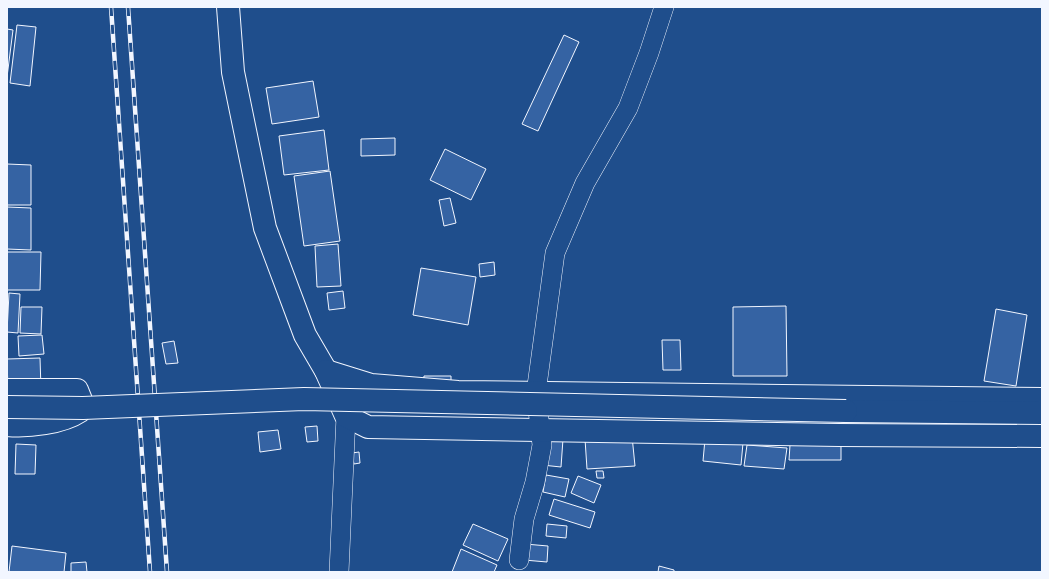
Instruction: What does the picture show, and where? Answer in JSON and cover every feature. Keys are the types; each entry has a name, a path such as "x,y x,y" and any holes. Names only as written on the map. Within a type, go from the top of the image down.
{"main road":[{"path":"228,7 233,72 265,228 305,335 326,371 346,416 368,427 831,435 1042,436"},
{"path":"326,371 371,385 458,392 1042,399"},
{"path":"7,390 77,390 81,400 80,411 72,416 43,423 7,425"},
{"path":"7,407 83,408 304,399 846,411 1042,413"}],"street":[{"path":"519,560 524,520 535,482 542,445 536,393 555,253 585,184 628,108 649,53 664,7"},
{"path":"339,572 346,416"}],"building":[{"path":"17,25 36,27 30,86 10,83"},
{"path":"7,29 13,30 7,77"},
{"path":"564,35 579,42 538,131 522,124"},
{"path":"313,81 319,117 272,124 266,88"},
{"path":"324,130 329,170 284,175 279,136"},
{"path":"395,138 395,155 361,156 361,139"},
{"path":"445,149 486,169 471,200 430,180"},
{"path":"7,164 31,165 31,205 7,205"},
{"path":"330,171 340,241 304,246 294,176"},
{"path":"450,198 456,223 444,226 439,200"},
{"path":"7,207 31,208 31,250 7,249"},
{"path":"338,244 341,286 317,287 315,246"},
{"path":"7,252 41,252 40,290 7,290"},
{"path":"494,262 495,275 480,277 479,264"},
{"path":"421,268 476,277 468,325 413,315"},
{"path":"343,291 345,308 329,310 327,293"},
{"path":"9,293 20,294 18,333 7,332"},
{"path":"786,306 787,376 733,376 733,307"},
{"path":"21,307 42,307 41,334 20,333"},
{"path":"996,309 1027,315 1016,386 984,381"},
{"path":"42,335 44,354 19,356 18,336"},
{"path":"662,340 680,340 681,370 663,370"},
{"path":"174,341 178,363 166,364 162,343"},
{"path":"40,358 41,389 8,390 7,359"},
{"path":"424,376 451,376 451,385 423,384"},
{"path":"317,426 318,441 307,442 305,427"},
{"path":"278,430 281,449 260,452 258,432"},
{"path":"632,436 635,466 587,469 585,439"},
{"path":"545,437 563,439 561,467 542,465"},
{"path":"705,439 743,443 741,465 703,461"},
{"path":"16,444 36,445 35,474 15,474"},
{"path":"747,445 787,448 784,469 744,466"},
{"path":"790,445 841,445 841,460 789,460"},
{"path":"359,452 360,463 354,464 352,453"},
{"path":"596,471 603,471 604,478 597,478"},
{"path":"546,475 569,479 565,497 543,492"},
{"path":"578,476 601,485 594,503 571,493"},
{"path":"554,499 595,512 590,528 549,515"},
{"path":"473,524 508,539 498,561 463,545"},
{"path":"547,524 567,526 566,538 546,536"},
{"path":"525,544 548,546 547,562 524,560"},
{"path":"12,546 66,553 64,572 9,572"},
{"path":"461,549 497,565 494,572 452,572"},
{"path":"86,562 87,572 71,572 71,563"},
{"path":"659,566 674,570 674,572 658,572"}],"railway":[{"path":"111,7 150,572"},
{"path":"128,7 167,572"}]}
